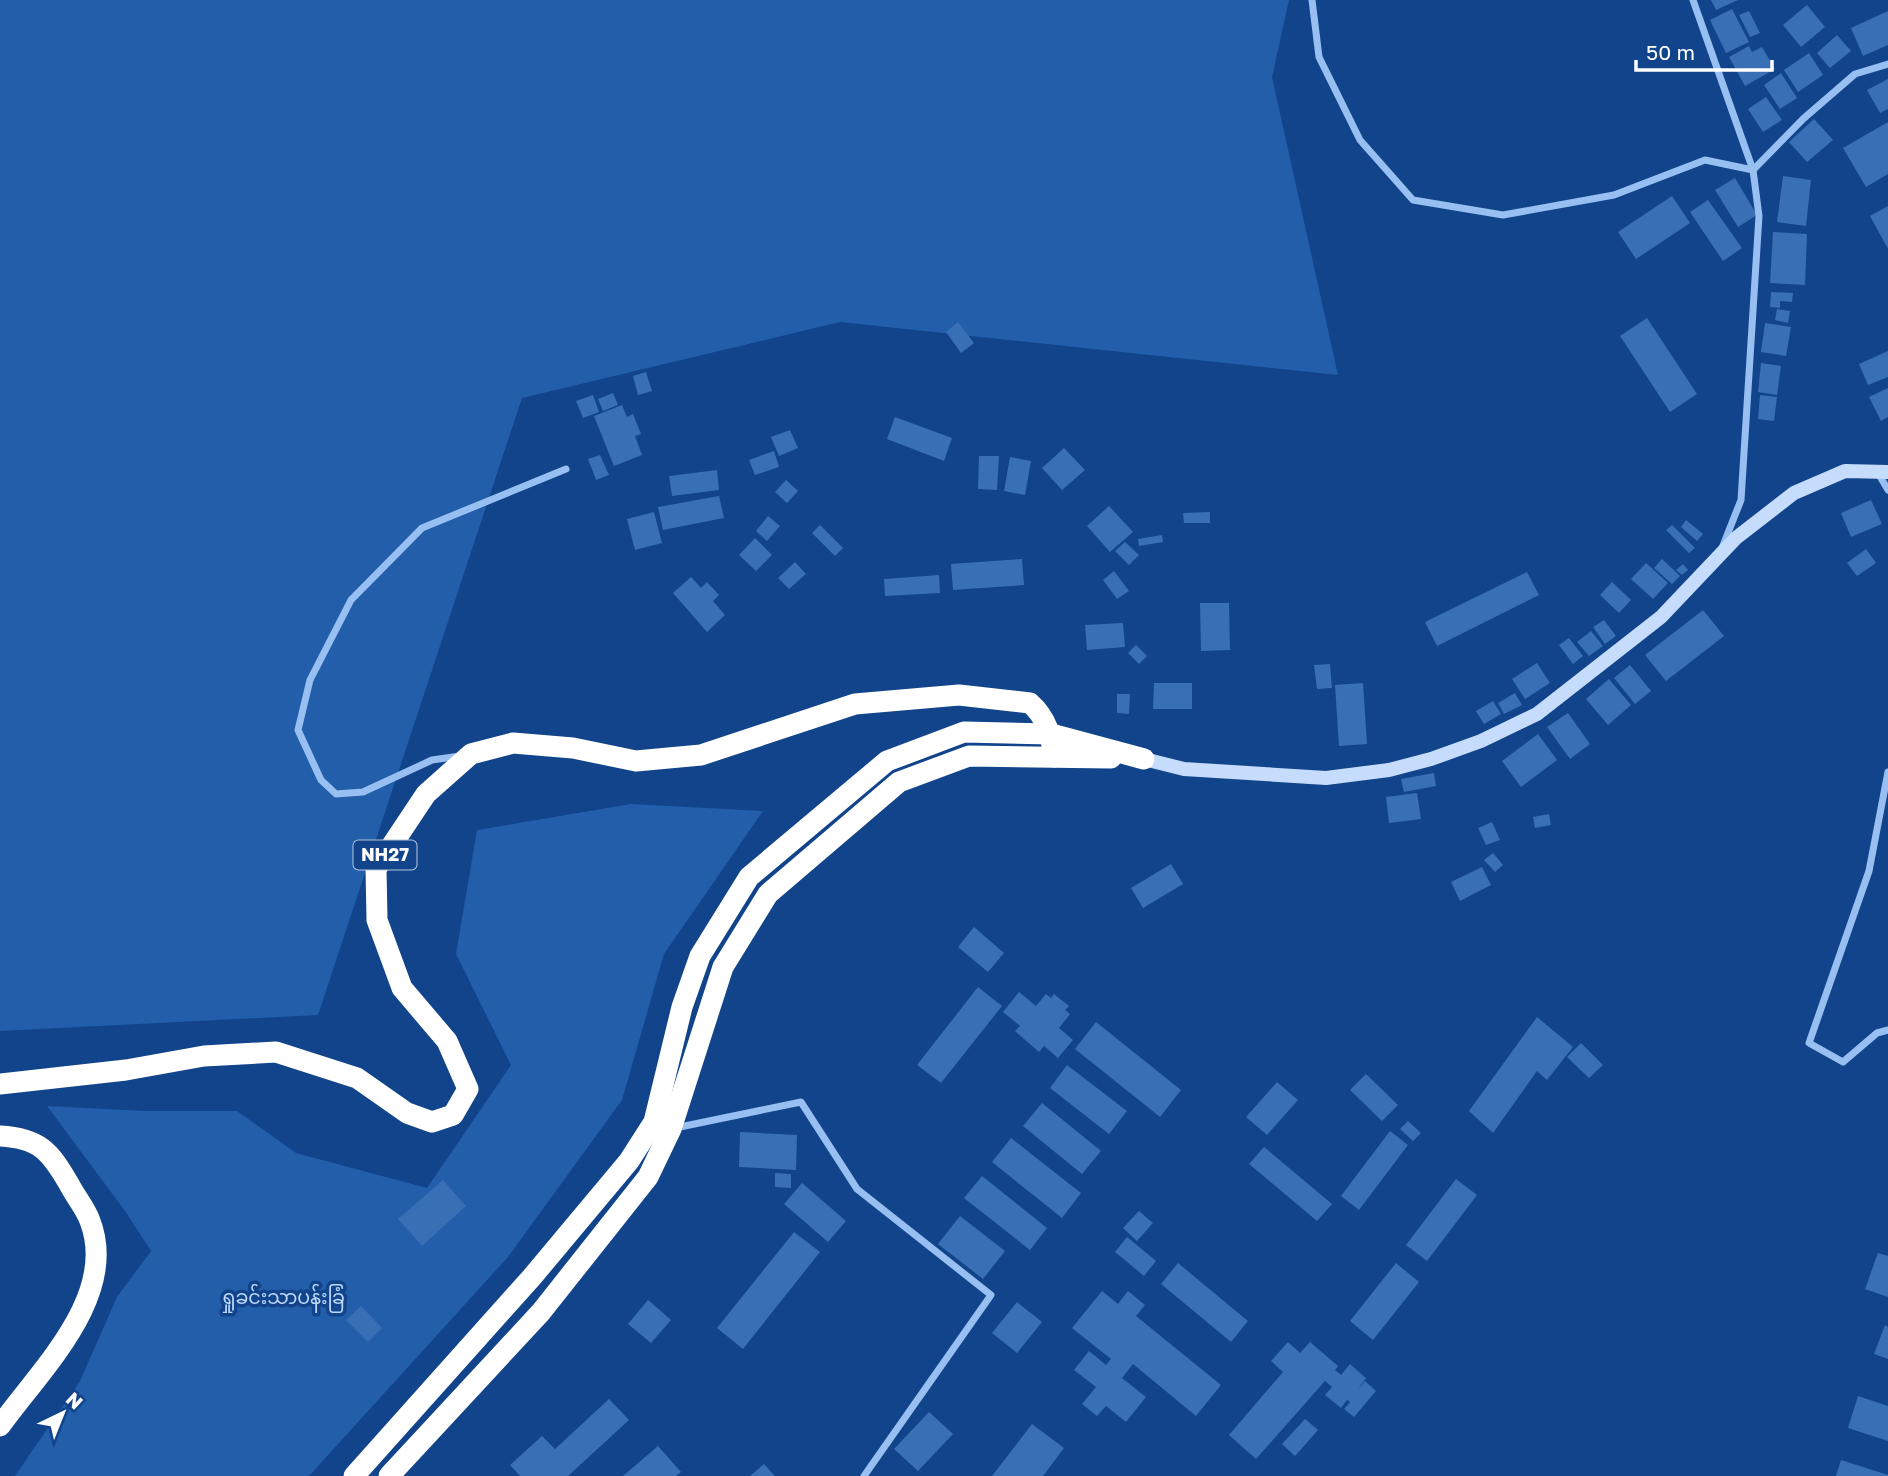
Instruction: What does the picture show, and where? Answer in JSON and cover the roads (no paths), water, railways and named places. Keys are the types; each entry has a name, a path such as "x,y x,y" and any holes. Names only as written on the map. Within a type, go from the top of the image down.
{"highway":[{"name":"NH27","path":"0,1084 125,1070 204,1056 276,1052 358,1078 407,1113 432,1122 453,1115 468,1089 447,1041 401,988 377,920 376,869 426,794 471,754 513,743 573,748 636,761 701,755 855,704 960,695 1030,704 1038,710 1051,734 1054,757"},
{"path":"354,1476 532,1277 629,1161 653,1122 682,1007 700,956 749,877 887,761 964,732 1051,734 1144,759"},
{"path":"389,1476 541,1312 648,1177 671,1129 723,967 768,894 900,782 969,756 1144,759"},
{"path":"0,1136 24,1137 42,1147 61,1170 90,1220 96,1244 96,1276 86,1305 65,1339 0,1426"},
{"path":"629,1161 648,1177"}],"main road":[{"path":"1144,759 1184,769 1326,778 1389,770 1481,741 1537,714 1661,617 1719,554 1794,493 1845,471 1883,472"}],"street":[{"path":"1312,0 1319,57 1360,140 1413,200 1503,215 1614,195 1705,160 1753,170"},
{"path":"1693,0 1753,170 1759,216 1741,500 1719,554"},
{"path":"1753,170 1803,119 1855,74 1888,64"},
{"path":"471,754 432,760 363,792 336,794 321,780 298,730 310,681 351,600 422,528 566,469"},
{"path":"1883,472 1888,490"},
{"path":"1888,772 1869,871 1809,1043 1843,1062 1877,1033 1888,1030"},
{"path":"671,1129 801,1102 857,1189 991,1295 864,1476"}],"park label":[{"name":"ရှုခင်းသာပန်းခြံ","path":"283,1297"}]}
